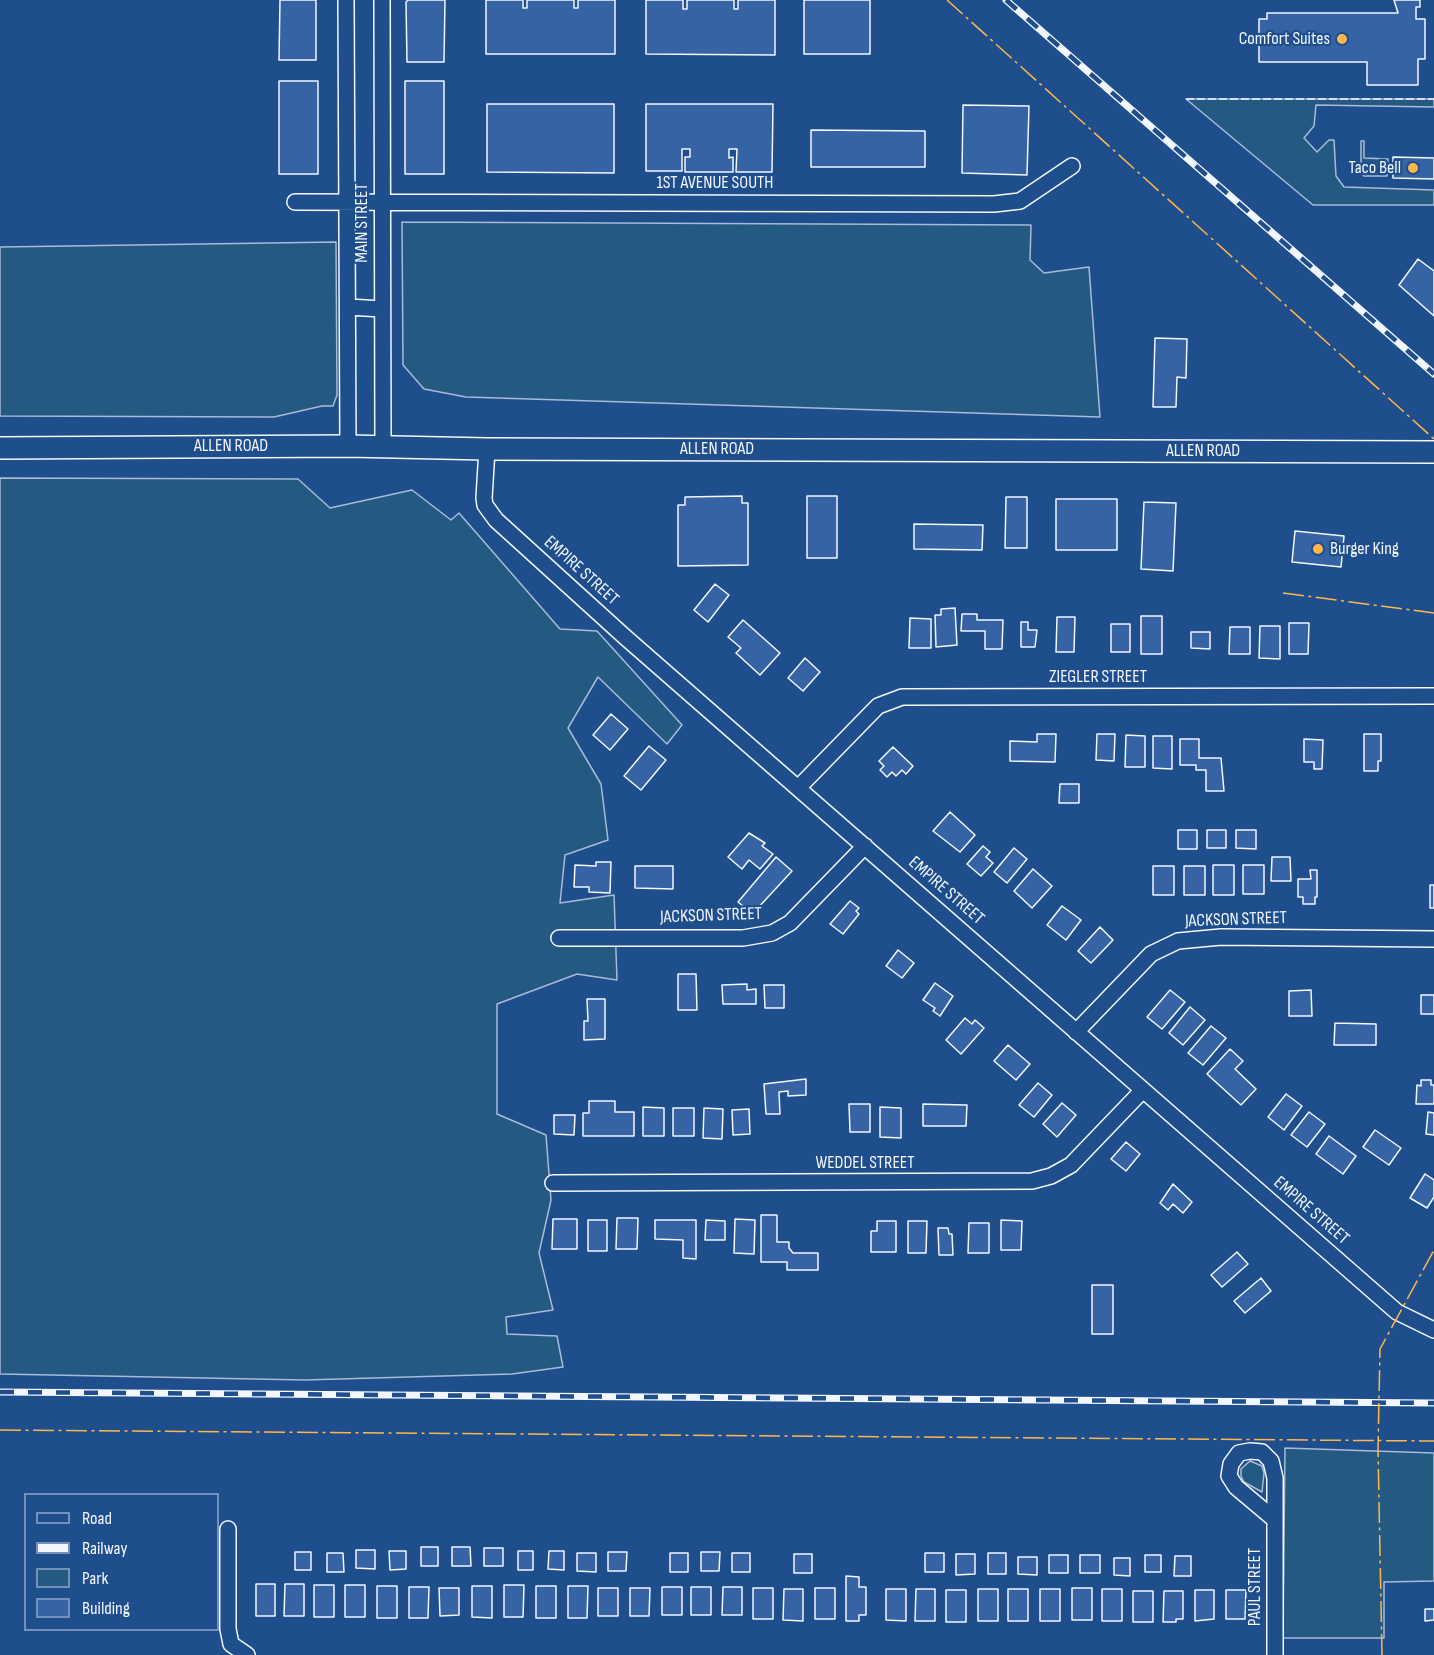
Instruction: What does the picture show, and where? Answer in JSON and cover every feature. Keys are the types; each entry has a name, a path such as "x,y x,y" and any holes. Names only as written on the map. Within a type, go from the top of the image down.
{"main road":[{"name":"ALLEN ROAD","path":"0,448 383,446 487,449 1434,452"}],"street":[{"name":"MAIN STREET","path":"345,0 348,446"},
{"name":"MAIN STREET","path":"382,0 383,446"},
{"name":"1ST AVENUE SOUTH","path":"295,202 994,204 1020,201 1072,166"},
{"path":"348,308 382,309"},
{"name":"EMPIRE STREET","path":"487,449 484,498 485,505 496,520 798,788 1397,1312 1434,1330"},
{"name":"ZIEGLER STREET","path":"798,788 878,706 902,697 1434,696"},
{"name":"JACKSON STREET","path":"559,938 743,938 771,933 790,923 865,846"},
{"name":"JACKSON STREET","path":"1076,1032 1151,954 1178,941 1221,937 1434,939"},
{"name":"WEDDEL STREET","path":"553,1183 1032,1182 1057,1174 1071,1165 1143,1090"},
{"name":"PAUL STREET","path":"1274,1519 1275,1655"},
{"path":"228,1529 228,1629 241,1652"}],"green space":[{"path":"1186,99 1434,99 1434,107 1316,105 1314,126 1304,138 1317,152 1329,140 1334,140 1336,176 1344,187 1434,190 1434,205 1313,205"},
{"path":"1361,141 1364,141 1364,158 1388,159 1387,176 1364,176 1361,171"},
{"path":"402,222 1031,225 1030,260 1044,273 1089,267 1100,417 466,397 424,389 403,365"},
{"path":"336,242 337,395 333,406 322,406 274,417 0,416 0,247"},
{"path":"0,478 298,479 330,508 412,490 451,520 459,513 560,629 597,631 682,725 667,744 598,677 568,728 601,784 608,840 565,855 560,903 614,895 617,980 577,974 497,1004 497,1114 546,1135 551,1200 539,1253 553,1310 506,1317 507,1334 557,1336 563,1367 512,1374 305,1380 0,1374"},
{"path":"1285,1448 1434,1453 1434,1581 1384,1582 1384,1638 1283,1638"},
{"path":"1250,1461 1262,1466 1264,1473 1262,1492 1244,1482 1241,1476 1241,1469"}],"building":[{"path":"280,0 316,0 316,60 279,60"},
{"path":"408,0 445,0 444,62 407,62 406,2"},
{"path":"486,0 523,0 523,8 527,8 527,0 574,0 574,8 578,8 578,0 615,0 615,54 486,54"},
{"path":"646,0 683,0 683,9 687,9 687,0 734,0 734,9 738,9 738,0 775,0 775,55 646,54"},
{"path":"804,0 870,0 870,54 804,54"},
{"name":"Comfort Suites","path":"1394,0 1420,0 1420,7 1416,7 1416,19 1425,19 1425,59 1418,59 1418,85 1367,85 1367,62 1259,62 1259,19 1267,19 1267,13 1398,13"},
{"path":"279,81 318,81 318,174 279,174"},
{"path":"405,81 444,81 444,174 405,174"},
{"path":"487,104 614,104 614,173 487,172"},
{"path":"646,104 773,104 772,172 736,172 737,149 729,149 729,158 733,157 733,172 685,172 685,157 690,157 690,149 682,149 682,171 646,171"},
{"path":"963,105 1029,106 1027,175 962,173"},
{"path":"811,130 925,131 925,167 811,167"},
{"name":"Taco Bell","path":"1393,157 1434,158 1434,179 1393,178"},
{"path":"1418,259 1434,271 1434,316 1399,285"},
{"path":"1155,338 1187,339 1186,378 1177,377 1176,407 1153,407"},
{"path":"742,496 742,503 748,503 748,565 678,566 678,505 685,505 685,497"},
{"path":"807,496 837,496 837,558 807,558"},
{"path":"1006,497 1027,497 1027,548 1005,548"},
{"path":"1056,499 1117,499 1117,550 1056,550"},
{"path":"1144,502 1176,503 1173,571 1141,569"},
{"path":"914,524 983,525 982,550 914,549"},
{"name":"Burger King","path":"1295,531 1344,536 1341,567 1292,562"},
{"path":"715,584 729,595 708,622 694,610"},
{"path":"955,608 957,645 936,647 935,615 941,615 941,609"},
{"path":"962,614 977,614 977,620 1003,620 1002,649 985,649 985,631 961,631"},
{"path":"1141,616 1162,616 1162,654 1141,654"},
{"path":"1057,617 1075,617 1074,652 1056,652"},
{"path":"910,618 931,619 931,648 909,648"},
{"path":"743,620 780,653 760,675 736,653 741,648 728,637"},
{"path":"1021,622 1028,622 1028,630 1037,630 1035,647 1021,647"},
{"path":"1289,623 1309,623 1308,654 1289,654"},
{"path":"1111,624 1130,624 1130,652 1111,652"},
{"path":"1260,626 1280,626 1280,659 1259,658"},
{"path":"1230,627 1250,627 1250,654 1229,654"},
{"path":"1191,632 1210,632 1210,649 1191,648"},
{"path":"805,658 820,672 803,691 788,678"},
{"path":"611,714 628,729 610,750 593,735"},
{"path":"1037,734 1056,734 1055,762 1010,761 1010,741 1037,742"},
{"path":"1097,734 1115,734 1114,761 1096,760"},
{"path":"1364,734 1381,734 1381,761 1378,761 1378,771 1364,771"},
{"path":"1126,735 1145,736 1145,767 1125,767"},
{"path":"1153,736 1172,736 1172,769 1153,768"},
{"path":"1180,739 1199,739 1199,758 1221,758 1224,791 1206,791 1206,770 1196,770 1196,765 1180,765"},
{"path":"1304,739 1323,740 1322,769 1314,769 1314,762 1304,762"},
{"path":"649,746 666,760 641,790 624,776"},
{"path":"893,747 913,766 906,774 902,770 896,776 892,772 887,777 880,770 884,766 879,761"},
{"path":"1060,784 1079,784 1079,803 1059,803"},
{"path":"950,812 975,835 960,852 933,831"},
{"path":"1178,830 1197,830 1197,849 1178,849"},
{"path":"1207,830 1226,830 1226,848 1207,848"},
{"path":"1236,830 1256,830 1256,849 1236,848"},
{"path":"749,833 765,843 762,846 773,854 760,869 749,860 742,869 728,857"},
{"path":"983,846 990,852 986,857 993,863 981,876 967,864"},
{"path":"1014,848 1027,859 1007,883 994,872"},
{"path":"776,857 792,871 756,910 753,909 750,912 738,902"},
{"path":"1272,857 1290,857 1291,881 1271,881"},
{"path":"596,862 611,862 610,893 589,892 589,887 574,887 575,865 596,866"},
{"path":"1213,865 1234,865 1234,895 1213,895"},
{"path":"1243,865 1264,865 1264,894 1243,894"},
{"path":"635,866 673,866 673,889 635,888"},
{"path":"1153,866 1174,866 1174,895 1153,895"},
{"path":"1184,866 1205,866 1205,895 1184,895"},
{"path":"1033,869 1052,886 1032,908 1014,891"},
{"path":"1310,870 1317,870 1317,897 1315,897 1315,904 1303,904 1303,897 1298,897 1298,879 1311,879"},
{"path":"1430,885 1434,885 1434,908 1430,908"},
{"path":"850,901 859,908 856,911 859,914 843,934 830,924"},
{"path":"1062,906 1081,920 1066,940 1047,925"},
{"path":"1100,927 1113,940 1091,963 1078,951"},
{"path":"898,950 914,963 902,978 886,966"},
{"path":"678,974 696,974 697,1010 678,1010"},
{"path":"935,983 953,996 940,1016 933,1011 935,1008 923,1000"},
{"path":"747,984 747,990 756,989 756,1004 723,1004 722,985"},
{"path":"764,985 784,985 784,1008 765,1008"},
{"path":"1170,990 1185,1002 1162,1029 1147,1017"},
{"path":"1311,990 1312,1016 1289,1016 1289,991"},
{"path":"1421,995 1434,995 1434,1014 1421,1014"},
{"path":"587,999 605,999 605,1039 584,1040 584,1021 588,1021"},
{"path":"1190,1007 1205,1020 1183,1045 1169,1033"},
{"path":"965,1018 972,1024 975,1020 984,1028 961,1054 946,1040"},
{"path":"1335,1023 1376,1024 1376,1045 1334,1045"},
{"path":"1211,1026 1226,1038 1203,1065 1188,1053"},
{"path":"1008,1045 1030,1064 1016,1080 994,1061"},
{"path":"1230,1049 1243,1061 1235,1069 1256,1089 1241,1105 1207,1074"},
{"path":"806,1079 806,1095 788,1096 788,1091 779,1092 780,1114 766,1114 764,1084"},
{"path":"1421,1080 1431,1080 1431,1085 1434,1085 1434,1104 1416,1104 1417,1085 1421,1086"},
{"path":"1038,1083 1052,1095 1034,1117 1019,1105"},
{"path":"1286,1094 1302,1106 1284,1130 1268,1117"},
{"path":"589,1101 615,1101 615,1112 634,1112 634,1136 583,1136 583,1113 589,1113"},
{"path":"1062,1103 1076,1115 1057,1137 1043,1124"},
{"path":"849,1104 870,1104 870,1132 850,1132"},
{"path":"923,1104 967,1105 966,1126 923,1126"},
{"path":"643,1107 664,1108 664,1136 643,1136"},
{"path":"880,1107 901,1108 901,1138 880,1137"},
{"path":"673,1108 694,1108 694,1136 673,1136"},
{"path":"704,1108 723,1109 722,1139 703,1138"},
{"path":"749,1109 750,1134 733,1135 732,1110"},
{"path":"1309,1112 1325,1124 1307,1147 1291,1135"},
{"path":"1428,1112 1434,1113 1434,1135 1426,1134"},
{"path":"554,1115 575,1115 574,1135 554,1134"},
{"path":"1375,1130 1401,1148 1389,1165 1363,1147"},
{"path":"1329,1136 1356,1156 1343,1174 1316,1154"},
{"path":"1126,1142 1140,1154 1126,1171 1111,1159"},
{"path":"1425,1174 1434,1180 1434,1197 1427,1208 1410,1198"},
{"path":"1173,1184 1192,1202 1183,1213 1173,1204 1168,1210 1160,1203"},
{"path":"761,1215 777,1215 777,1242 789,1242 789,1248 793,1253 818,1253 818,1270 787,1270 787,1262 761,1262"},
{"path":"617,1218 638,1218 637,1249 616,1249"},
{"path":"553,1219 577,1219 577,1249 552,1249"},
{"path":"735,1219 755,1220 754,1254 734,1253"},
{"path":"588,1220 607,1220 607,1251 588,1251"},
{"path":"655,1220 696,1220 696,1259 683,1258 683,1240 655,1239"},
{"path":"706,1220 725,1221 725,1240 705,1240"},
{"path":"1001,1220 1022,1221 1021,1250 1001,1250"},
{"path":"877,1221 896,1221 896,1252 871,1252 871,1231 877,1231"},
{"path":"908,1221 927,1221 926,1253 908,1253"},
{"path":"969,1223 989,1223 989,1253 968,1253"},
{"path":"938,1228 948,1228 949,1234 952,1234 953,1255 939,1255"},
{"path":"1237,1252 1248,1264 1222,1287 1211,1275"},
{"path":"1261,1278 1271,1291 1245,1313 1234,1301"},
{"path":"1092,1285 1113,1285 1113,1334 1092,1334"},
{"path":"421,1547 438,1547 438,1566 421,1566"},
{"path":"452,1547 470,1547 471,1566 452,1566"},
{"path":"484,1548 503,1548 503,1566 484,1566"},
{"path":"356,1550 375,1550 375,1569 356,1568"},
{"path":"389,1551 406,1551 406,1569 390,1570"},
{"path":"518,1551 533,1551 533,1570 518,1570"},
{"path":"549,1551 564,1551 564,1570 548,1569"},
{"path":"295,1552 311,1552 311,1570 295,1570"},
{"path":"608,1552 627,1552 626,1571 608,1571"},
{"path":"701,1552 720,1552 719,1571 701,1571"},
{"path":"327,1553 343,1553 344,1572 327,1572"},
{"path":"577,1553 596,1553 596,1572 577,1571"},
{"path":"670,1553 688,1553 688,1572 670,1572"},
{"path":"732,1553 750,1553 750,1572 732,1572"},
{"path":"925,1553 944,1553 944,1572 925,1572"},
{"path":"988,1553 1006,1553 1006,1574 988,1574"},
{"path":"794,1554 812,1554 812,1573 794,1573"},
{"path":"956,1554 975,1554 975,1574 956,1575"},
{"path":"1049,1555 1068,1555 1068,1573 1049,1573"},
{"path":"1080,1555 1100,1555 1100,1573 1080,1573"},
{"path":"1145,1555 1161,1555 1161,1572 1145,1572"},
{"path":"1175,1556 1191,1556 1191,1576 1174,1576"},
{"path":"1018,1557 1037,1557 1037,1575 1018,1574"},
{"path":"1114,1558 1130,1558 1130,1576 1114,1575"},
{"path":"846,1576 859,1577 859,1587 866,1587 866,1615 859,1615 859,1621 846,1621"},
{"path":"256,1584 275,1584 275,1616 256,1616"},
{"path":"285,1584 304,1584 304,1616 284,1616"},
{"path":"314,1585 334,1585 334,1617 314,1617"},
{"path":"345,1585 365,1585 365,1617 345,1617"},
{"path":"504,1585 524,1585 523,1617 504,1617"},
{"path":"377,1586 397,1586 397,1618 377,1618"},
{"path":"472,1586 492,1586 492,1618 472,1617"},
{"path":"536,1586 556,1586 556,1618 536,1618"},
{"path":"568,1586 588,1586 587,1618 568,1618"},
{"path":"409,1587 429,1587 428,1618 409,1618"},
{"path":"662,1587 682,1587 682,1615 662,1615"},
{"path":"691,1587 711,1587 711,1615 691,1615"},
{"path":"723,1587 742,1587 742,1615 722,1615"},
{"path":"439,1588 459,1588 459,1615 440,1616"},
{"path":"598,1588 618,1588 618,1616 598,1616"},
{"path":"630,1588 650,1588 649,1616 630,1616"},
{"path":"753,1588 773,1588 773,1619 753,1619"},
{"path":"815,1588 835,1588 835,1619 815,1619"},
{"path":"1072,1588 1092,1588 1092,1620 1072,1620"},
{"path":"784,1589 803,1589 803,1621 783,1620"},
{"path":"886,1589 906,1589 906,1621 886,1620"},
{"path":"916,1589 935,1589 935,1621 915,1621"},
{"path":"978,1589 998,1589 998,1621 978,1621"},
{"path":"1008,1589 1028,1589 1028,1621 1008,1621"},
{"path":"1040,1589 1060,1589 1060,1621 1040,1621"},
{"path":"1102,1589 1122,1589 1122,1621 1102,1621"},
{"path":"946,1590 966,1590 966,1622 946,1622"},
{"path":"1195,1590 1214,1590 1214,1619 1195,1621"},
{"path":"1226,1590 1246,1590 1245,1619 1226,1619"},
{"path":"1133,1591 1153,1591 1153,1622 1133,1622"},
{"path":"1164,1591 1183,1591 1183,1619 1176,1619 1176,1622 1163,1622"},
{"path":"1425,1609 1434,1609 1434,1620 1425,1621"}],"railway":[{"path":"1006,0 1434,374"},
{"path":"0,1392 1434,1403"}],"fence":[{"path":"1186,99 1434,99"}],"power":[{"path":"947,0 1434,439"},
{"path":"1283,593 1434,613"},
{"path":"1382,1655 1378,1450 1380,1349 1434,1250"},
{"path":"0,1430 1434,1441"}],"place":[{"name":"Comfort Suites","path":"1342,39"},
{"name":"Taco Bell","path":"1413,168"},
{"name":"Burger King","path":"1318,549"}]}
